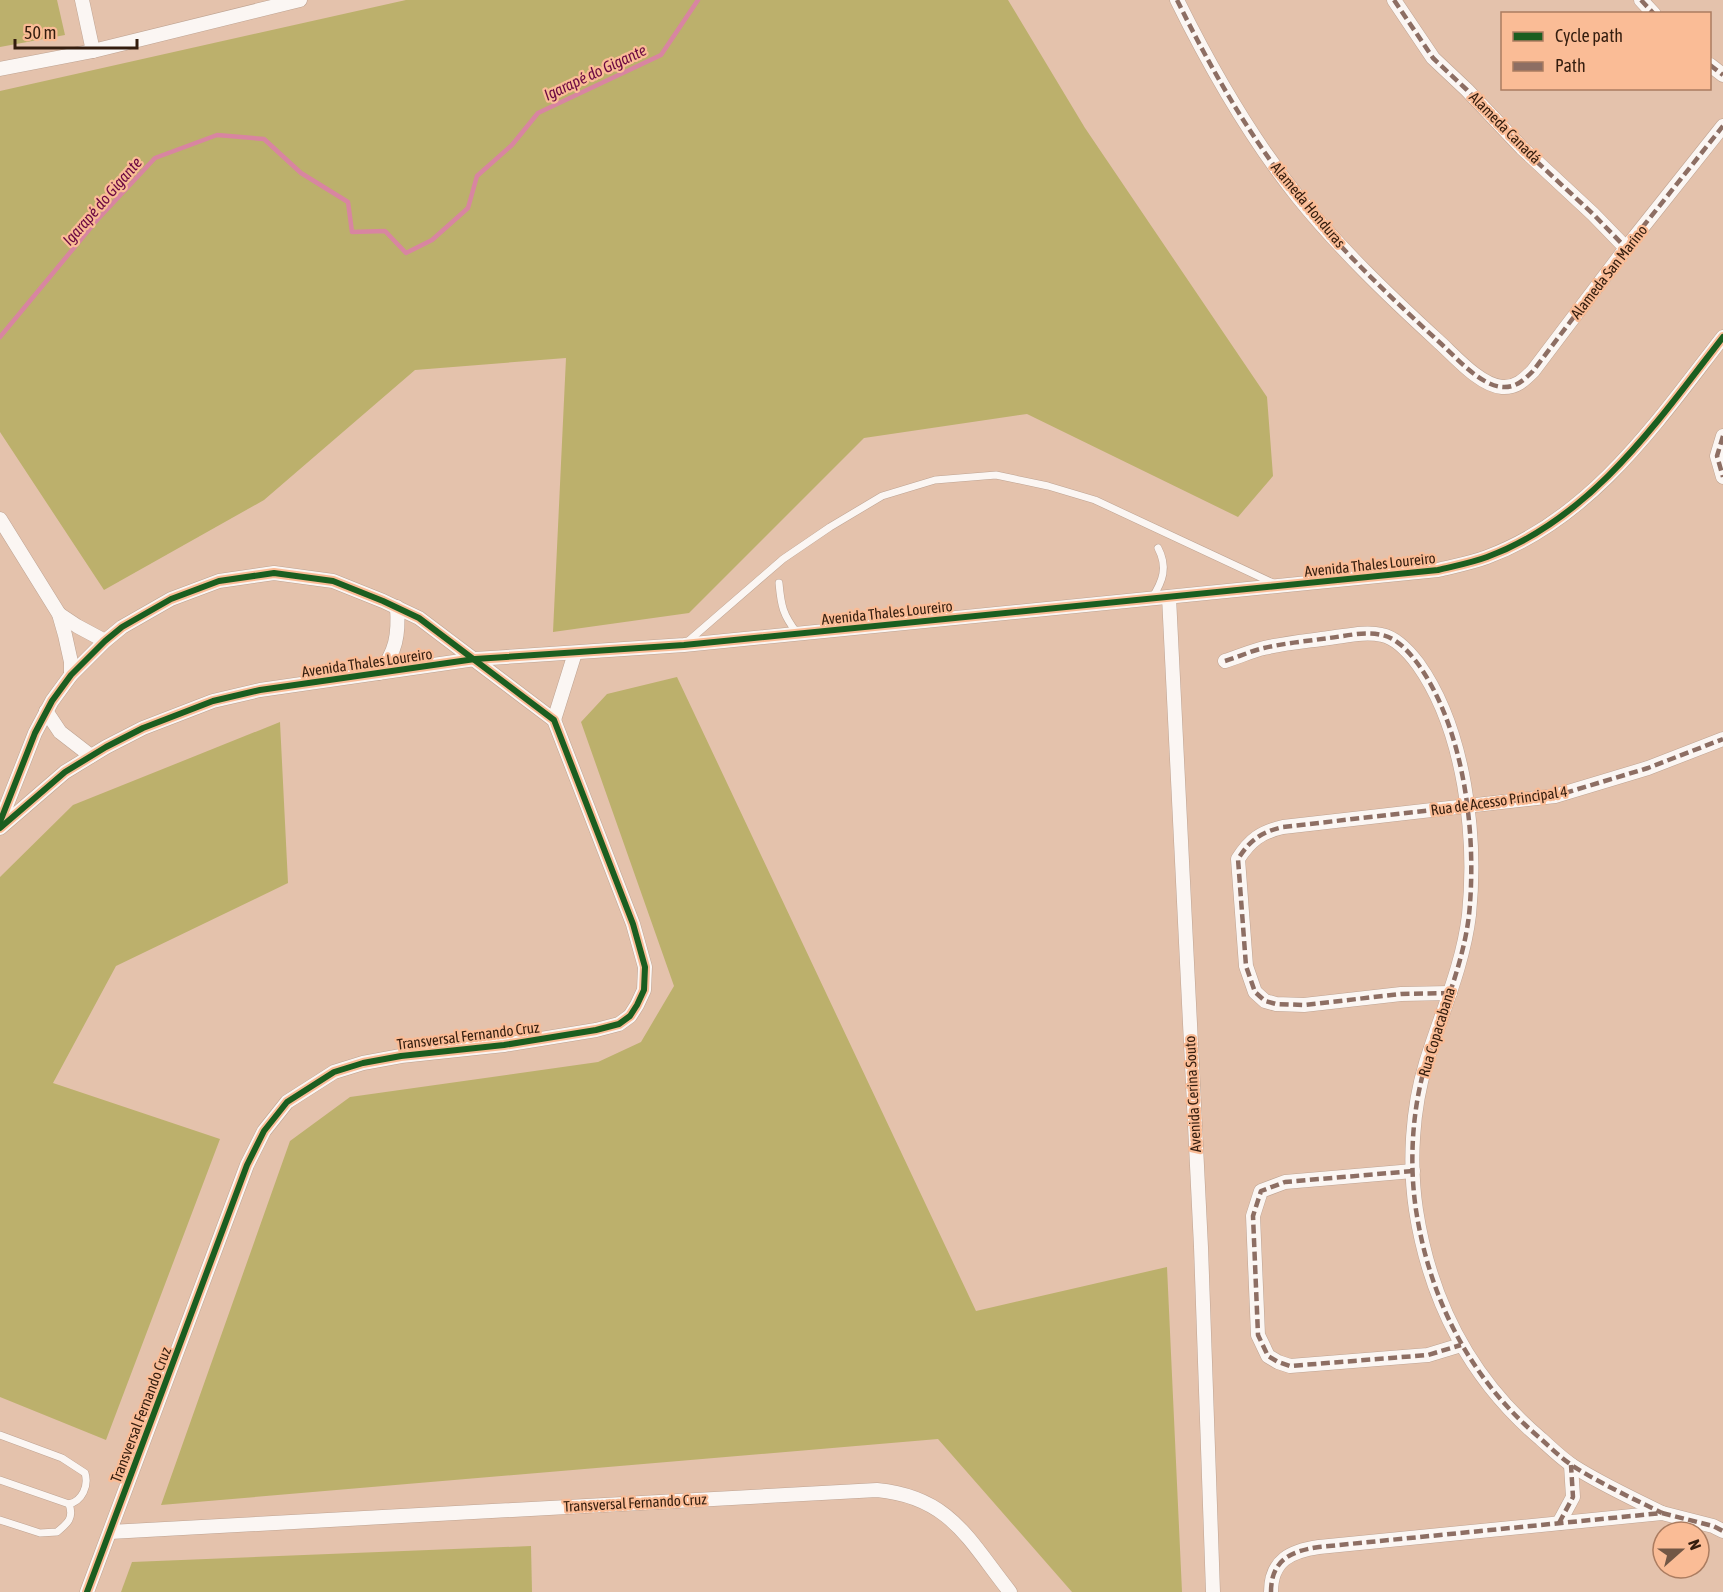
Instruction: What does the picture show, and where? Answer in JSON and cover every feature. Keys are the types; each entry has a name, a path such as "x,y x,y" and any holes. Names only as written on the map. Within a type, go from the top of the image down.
{"street":[{"path":"82,0 93,51"},
{"path":"0,69 93,51 300,0"},
{"name":"Alameda Honduras","path":"1177,0 1229,98 1298,197 1386,293 1480,379"},
{"name":"Alameda Canadá","path":"1394,0 1433,58 1626,248"},
{"path":"1641,0 1652,12"},
{"path":"1711,66 1723,75"},
{"name":"Alameda San Marino","path":"1480,379 1500,387 1514,386 1533,371 1626,248 1723,126"},
{"name":"Avenida Thales Loureiro","path":"0,828 65,772 143,728 213,701 260,690 475,659 684,645 1280,587 1438,570 1487,557 1526,539 1585,499 1634,449 1723,337"},
{"path":"1723,436 1717,456 1723,477"},
{"path":"0,519 59,614 71,662 71,675"},
{"path":"0,822 35,733 46,711 71,675 105,640 122,627 171,599 219,581 274,573 333,581 419,618 554,720 575,653"},
{"name":"Avenida Cerina Souto","path":"1169,597 1201,1247 1213,1592"},
{"path":"379,673 390,659 396,641 397,608"},
{"path":"59,614 105,640"},
{"name":"Rua Copacabana","path":"1225,661 1264,648 1353,635 1383,635 1392,639 1413,657 1430,682 1443,708 1459,759 1467,807 1470,863 1469,916 1450,993 1425,1067 1415,1115 1413,1171 1416,1209 1427,1260 1442,1305 1461,1345 1489,1386 1527,1428 1570,1465 1662,1513"},
{"path":"46,711 60,732 91,756"},
{"name":"Transversal Fernando Cruz","path":"87,1592 248,1165 264,1131 287,1102 334,1072 363,1063 401,1056 504,1045 596,1030 619,1024 630,1016 637,1005 644,990 645,967 633,924 554,720"},
{"name":"Rua de Acesso Principal 4","path":"1450,993 1401,994 1304,1005 1276,1004 1265,1001 1255,992 1246,966 1238,859 1247,844 1267,830 1283,827 1555,796 1648,768 1723,739"},
{"path":"1413,1171 1285,1182 1261,1191 1253,1216 1258,1335 1268,1356 1290,1366 1428,1355 1461,1345"},
{"path":"1559,1523 1573,1497 1570,1465"},
{"name":"Transversal Fernando Cruz","path":"110,1532 877,1490 899,1492 920,1499 941,1510 958,1526 1010,1592"},
{"path":"1271,1592 1271,1581 1276,1568 1286,1556 1302,1549 1662,1513 1713,1526 1723,1532"}],"lane":[{"path":"684,645 783,560 830,527 882,496 935,480 996,476 1048,486 1095,500 1280,587"},
{"path":"1152,598 1163,579 1163,557 1158,548"},
{"path":"779,584 781,606 797,634"},
{"path":"0,1435 62,1458 85,1473 87,1479 86,1488 81,1497 69,1504 0,1480"},
{"path":"0,1520 40,1533 57,1532 70,1519 72,1512 69,1504"}],"shaded area":[{"path":"0,0 57,0 65,35 0,47"},
{"path":"406,0 1008,0 1085,128 1267,397 1273,476 1238,517 1027,414 864,438 689,613 553,632 566,358 415,370 264,500 104,590 0,432 0,91"},
{"path":"677,677 976,1311 1167,1267 1182,1592 1072,1592 938,1439 161,1505 290,1141 350,1097 598,1062 641,1042 674,986 581,722 607,694"},
{"path":"280,722 288,883 116,966 53,1083 220,1139 106,1440 0,1397 0,877 73,805"},
{"path":"531,1546 532,1592 121,1592 132,1562"}],"waterway":[{"name":"Igarapé do Gigante","path":"0,337 97,220 155,158 217,135 264,139 301,173 348,202 352,232 385,231 406,253 432,240 468,208 477,176 512,145 538,113 661,55 698,0"}],"marked path":[{"path":"1177,0 1232,102 1263,150 1298,197 1348,253 1401,306 1467,368 1493,385 1502,387 1516,385 1533,371 1626,248 1723,126"},
{"path":"1394,0 1433,58 1626,248"},
{"path":"1641,0 1652,12"},
{"path":"1711,66 1723,75"},
{"path":"1723,436 1717,456 1723,477"},
{"path":"1225,661 1259,649 1280,645 1356,634 1376,634 1393,639 1407,650 1434,690 1447,720 1464,785 1469,818 1471,884 1469,915 1462,953 1426,1063 1415,1117 1412,1155 1414,1192 1423,1244 1443,1307 1458,1336 1474,1365 1516,1416 1556,1453 1584,1473 1662,1513"},
{"path":"1450,993 1401,994 1304,1005 1276,1004 1265,1001 1255,992 1246,966 1238,859 1257,838 1268,831 1283,827 1555,796 1648,768 1723,739"},
{"path":"1413,1171 1285,1182 1261,1191 1253,1216 1258,1335 1268,1356 1290,1366 1428,1355 1461,1345"},
{"path":"1559,1523 1573,1497 1571,1465"},
{"path":"1271,1592 1275,1572 1284,1559 1300,1551 1319,1547 1662,1513 1713,1526 1723,1531"}],"cycle path":[{"path":"0,828 65,772 106,747 143,728 213,701 260,690 475,659 684,645 1438,570 1475,561 1525,540 1559,518 1590,493 1647,434 1723,337"},
{"path":"0,822 35,733 52,701 71,675 122,627 171,599 219,581 274,573 333,581 419,618 554,720 633,924 645,967 644,990 630,1016 619,1024 504,1045 401,1056 363,1063 334,1072 287,1102 264,1131 247,1165 87,1592"}]}
